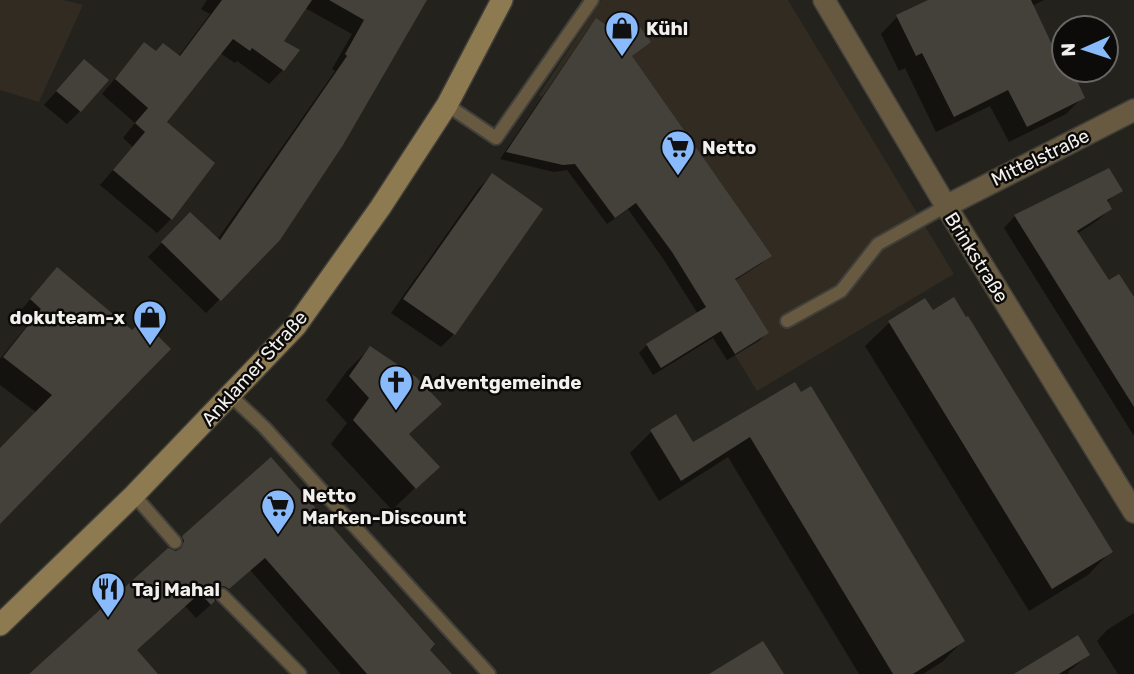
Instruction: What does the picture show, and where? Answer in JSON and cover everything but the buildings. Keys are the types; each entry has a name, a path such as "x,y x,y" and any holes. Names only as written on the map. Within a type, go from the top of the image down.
{"main road":[{"name":"Anklamer Straße","path":"0,625 134,495 296,326 380,208 447,105 502,0"}],"street":[{"name":"Brinkstraße","path":"824,0 946,206 1134,512"},
{"name":"Mittelstraße","path":"946,206 984,184 1134,110"}],"lane":[{"path":"447,105 496,138 592,0"},
{"path":"788,321 841,290 878,244 946,206"},
{"path":"230,395 264,426 489,674"},
{"path":"134,495 175,542"},
{"path":"222,594 300,674"}],"shaded area":[{"path":"0,0 64,0 83,5 39,102 0,90"},
{"path":"601,0 788,0 954,274 757,391 672,252 578,123 539,95"}],"place":[{"name":"Kühl","path":"622,58"},
{"name":"Netto","path":"678,177"},
{"name":"dokuteam-x","path":"150,347"},
{"name":"Adventgemeinde","path":"396,412"},
{"name":"Netto Marken-Discount","path":"278,536"},
{"name":"Taj Mahal","path":"108,619"}]}
